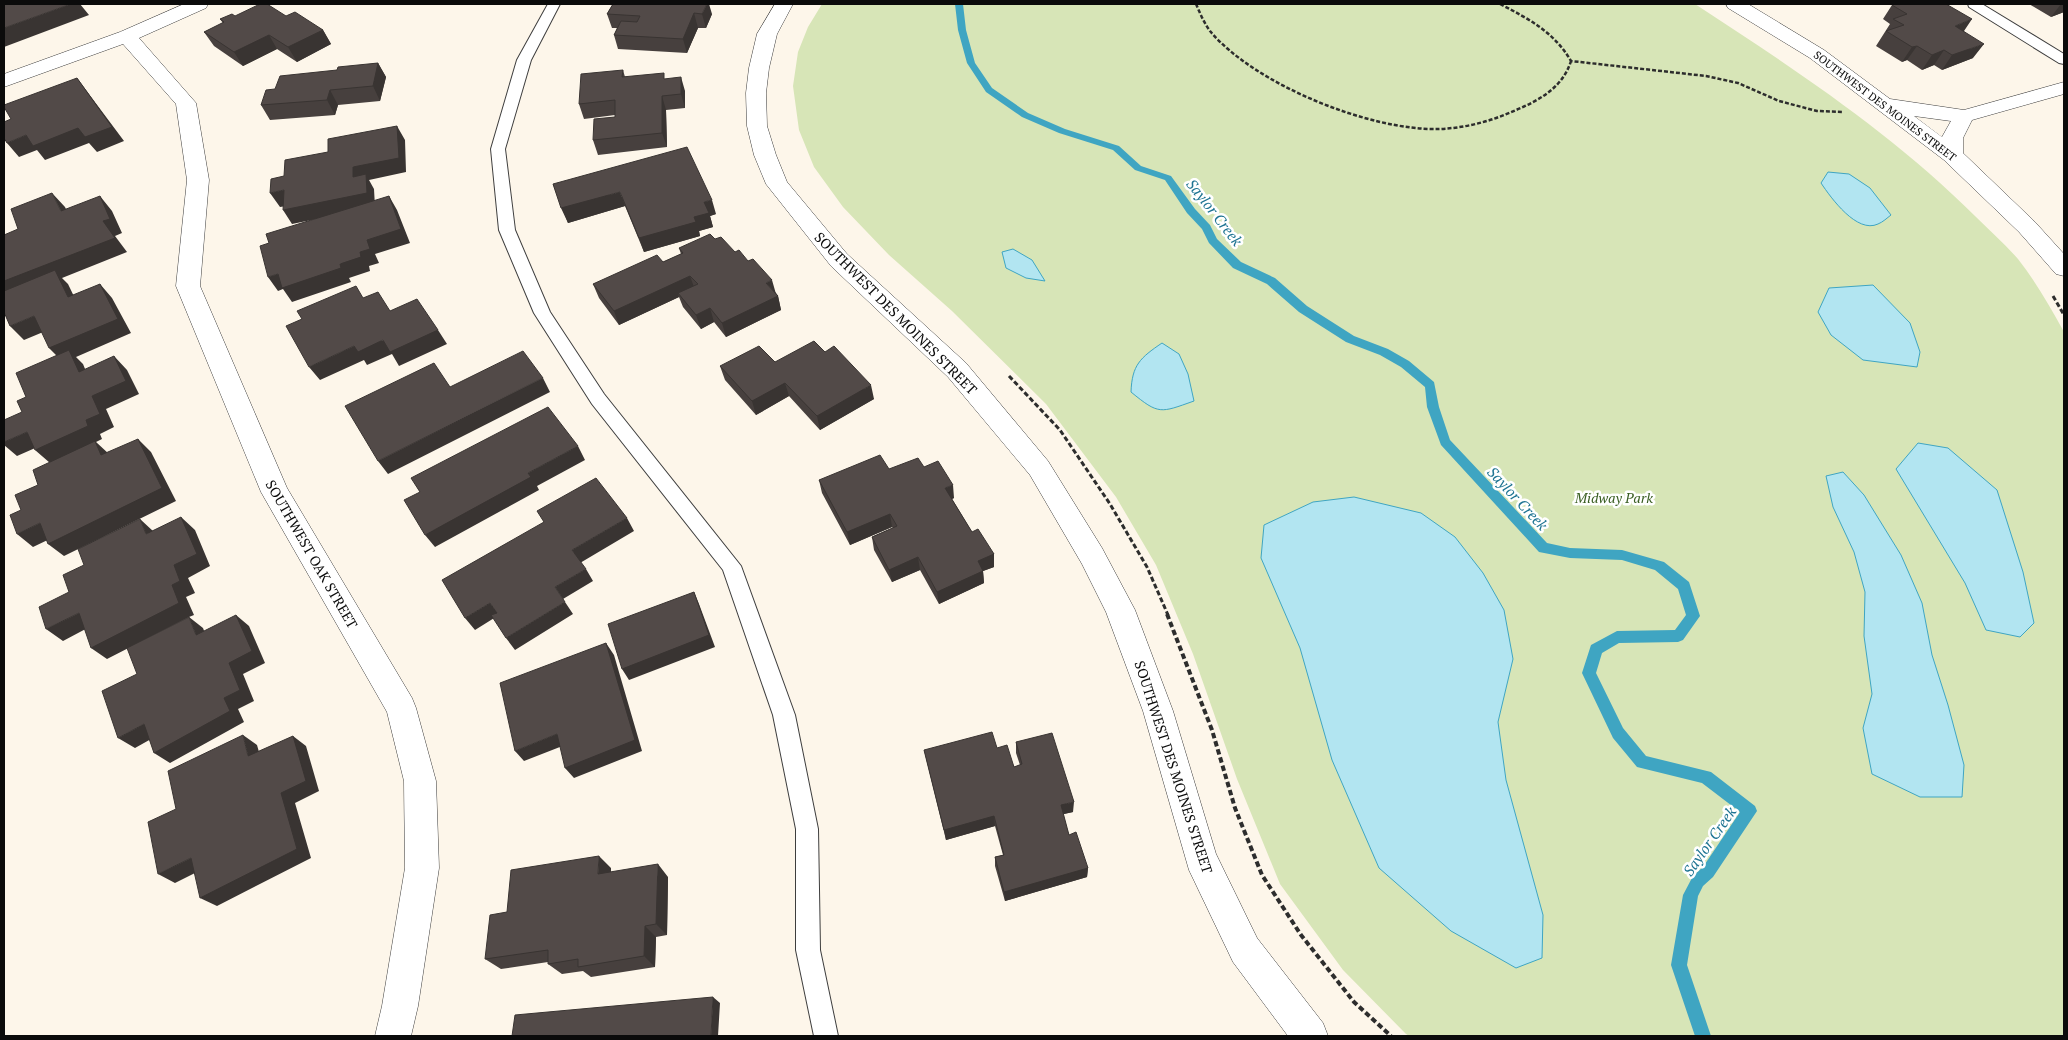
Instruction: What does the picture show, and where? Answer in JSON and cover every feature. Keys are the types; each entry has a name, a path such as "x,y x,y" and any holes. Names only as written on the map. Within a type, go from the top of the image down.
{"street":[{"path":"4,81 127,36 199,4"},
{"name":"SOUTHWEST DES MOINES STREET","path":"784,4 768,34 759,68 756,93 757,126 765,154 777,184 838,260 957,370 1039,468 1092,556 1120,610 1158,712 1201,858 1245,950 1310,1036"},
{"name":"SOUTHWEST DES MOINES STREET","path":"1735,4 1817,54 1952,155 2028,227 2064,268"},
{"name":"SOUTHWEST OAK STREET","path":"127,36 186,103 198,180 188,286 275,492 401,708 420,780 422,868 400,1006 393,1036"},
{"path":"1882,101 1914,110 1964,116 2064,88"},
{"path":"1952,155 1952,138 1964,116"}],"lane":[{"path":"554,4 524,60 498,149 507,230 542,314 598,399 731,566 784,715 807,829 808,950 826,1036"},
{"path":"1974,4 2064,60"}],"path":[{"path":"1196,4 1199,15 1219,42 1261,75 1333,106 1366,117 1436,129 1468,126 1505,116 1552,90 1566,76 1571,61 1564,47 1553,35 1500,4"},
{"path":"1571,61 1706,76 1738,83 1779,102 1817,111 1839,112 1858,109 1882,101"}],"green space":[{"name":"Midway Park","path":"822,4 1695,4 1805,77 1876,129 1910,157 1943,186 2018,259 2037,286 2064,332 2064,1036 1409,1036 1406,1034 1343,970 1280,884 1237,779 1193,654 1156,565 1116,497 1046,404 952,311 889,255 843,207 814,167 799,130 793,86 798,52 808,27"}],"water":[{"path":"1828,172 1849,174 1870,188 1891,215 1880,223 1870,226 1853,219 1845,213 1821,183"},
{"path":"1013,249 1032,260 1045,281 1026,278 1006,268 1002,252"},
{"path":"1873,285 1910,323 1920,352 1917,367 1863,360 1831,335 1818,312 1829,288"},
{"path":"1162,343 1179,354 1188,374 1194,401 1174,408 1160,410 1148,405 1131,392 1135,369 1148,353"},
{"path":"1918,443 1948,448 1997,490 2023,572 2034,623 2020,637 1986,630 1965,583 1896,469"},
{"path":"1843,472 1864,495 1901,555 1922,603 1932,655 1964,765 1962,797 1920,797 1872,774 1863,728 1872,694 1864,636 1865,592 1854,552 1833,507 1826,476"},
{"path":"1354,497 1421,513 1455,537 1483,573 1504,610 1513,659 1498,722 1506,780 1543,915 1542,958 1516,968 1451,931 1379,868 1332,760 1300,648 1261,558 1264,525 1313,502"}],"building":[{"path":"4,4 71,4 4,28"},
{"path":"260,4 267,4 286,16 295,12 323,30 288,47 269,35 234,52 204,32 224,22 220,19 232,14 235,16"},
{"path":"613,4 707,4 702,14 694,13 683,39 614,35 621,21 637,22 640,16 607,14"},
{"path":"1946,4 1972,19 1955,26 1984,44 1952,55 1944,50 1932,55 1917,46 1912,47 1886,31 1904,25 1893,19 1907,14 1892,5"},
{"path":"378,63 373,86 330,90 327,100 261,105 266,90 275,89 280,76 337,70 338,67"},
{"path":"623,70 622,77 664,73 664,79 681,77 681,94 662,96 662,133 593,140 594,119 615,117 615,100 579,104 581,74"},
{"path":"77,78 112,127 85,137 78,128 33,146 26,135 7,143 4,138 4,122 11,119 4,105"},
{"path":"397,126 399,158 353,167 353,177 366,174 367,193 283,210 284,190 270,193 271,179 284,176 285,160 328,152 328,139"},
{"path":"687,147 712,200 704,202 709,213 694,217 696,222 639,238 620,192 561,208 553,184"},
{"path":"52,193 61,211 100,196 110,219 103,221 115,238 4,281 4,235 18,229 11,209"},
{"path":"389,196 401,229 367,240 370,249 360,252 361,257 340,264 341,268 282,288 278,274 268,277 260,246 269,243 266,234"},
{"path":"710,234 715,239 721,237 735,252 739,250 748,261 753,259 772,280 766,283 778,296 722,323 710,308 696,315 678,293 698,284 690,276 614,311 593,284 657,255 663,262 683,253 679,248"},
{"path":"55,270 68,297 100,284 118,319 49,348 34,316 10,326 4,312 4,291"},
{"path":"356,286 363,298 378,292 390,311 417,299 438,330 390,352 383,340 358,352 354,346 309,367 286,326 302,319 297,311"},
{"path":"814,341 825,352 834,346 871,385 817,416 785,383 752,401 720,366 759,346 775,362"},
{"path":"69,350 79,372 114,356 126,381 92,396 100,414 86,420 88,426 35,450 27,432 4,442 4,420 22,412 17,401 26,397 16,373"},
{"path":"523,351 543,378 378,461 345,406 434,363 450,387"},
{"path":"548,407 578,446 528,473 531,477 425,535 404,500 420,492 411,478"},
{"path":"138,439 162,488 48,544 40,523 17,534 10,515 21,510 15,495 38,485 33,470 95,441 101,455"},
{"path":"880,455 889,469 918,458 924,467 938,461 953,485 945,488 972,532 978,529 994,554 978,561 983,571 937,592 918,557 889,570 872,537 897,526 890,514 847,532 819,480"},
{"path":"596,478 627,518 572,550 586,569 555,587 565,602 506,638 491,615 497,613 490,603 465,618 442,580 544,522 537,511"},
{"path":"181,517 197,554 174,565 180,581 172,585 179,603 91,648 79,613 46,629 39,607 69,592 63,575 84,565 78,549 140,519 146,534"},
{"path":"694,592 709,635 622,669 608,624"},
{"path":"236,615 252,651 229,663 240,690 224,698 230,711 154,753 144,724 118,738 102,691 137,674 127,648 189,617 196,635"},
{"path":"606,643 635,740 565,768 557,734 515,751 500,683"},
{"path":"992,732 997,748 1007,745 1014,767 1022,764 1016,742 1052,733 1074,802 1061,805 1069,835 1076,832 1088,868 1004,892 995,857 1004,855 994,816 944,830 924,750"},
{"path":"243,735 248,756 293,736 306,781 281,793 297,849 200,898 191,858 158,874 148,822 176,809 168,771"},
{"path":"599,856 598,874 658,864 656,924 645,926 644,956 578,967 578,959 548,964 548,950 485,959 490,915 507,912 511,870"},
{"path":"713,997 711,1036 512,1036 515,1015"}],"waterway":[{"name":"Saylor Creek","path":"959,4 962,30 971,63 989,90 1025,115 1062,131 1116,148 1138,168 1168,178 1191,211 1206,227 1213,241 1237,265 1271,281 1303,309 1350,339 1384,352 1405,364 1430,385 1433,407 1445,442 1543,548 1570,553 1622,555 1659,566 1684,586 1693,616 1678,636 1617,637 1596,649 1589,673 1618,733 1642,762 1706,777 1750,811 1708,872 1698,881 1691,895 1679,965 1703,1036"}]}
